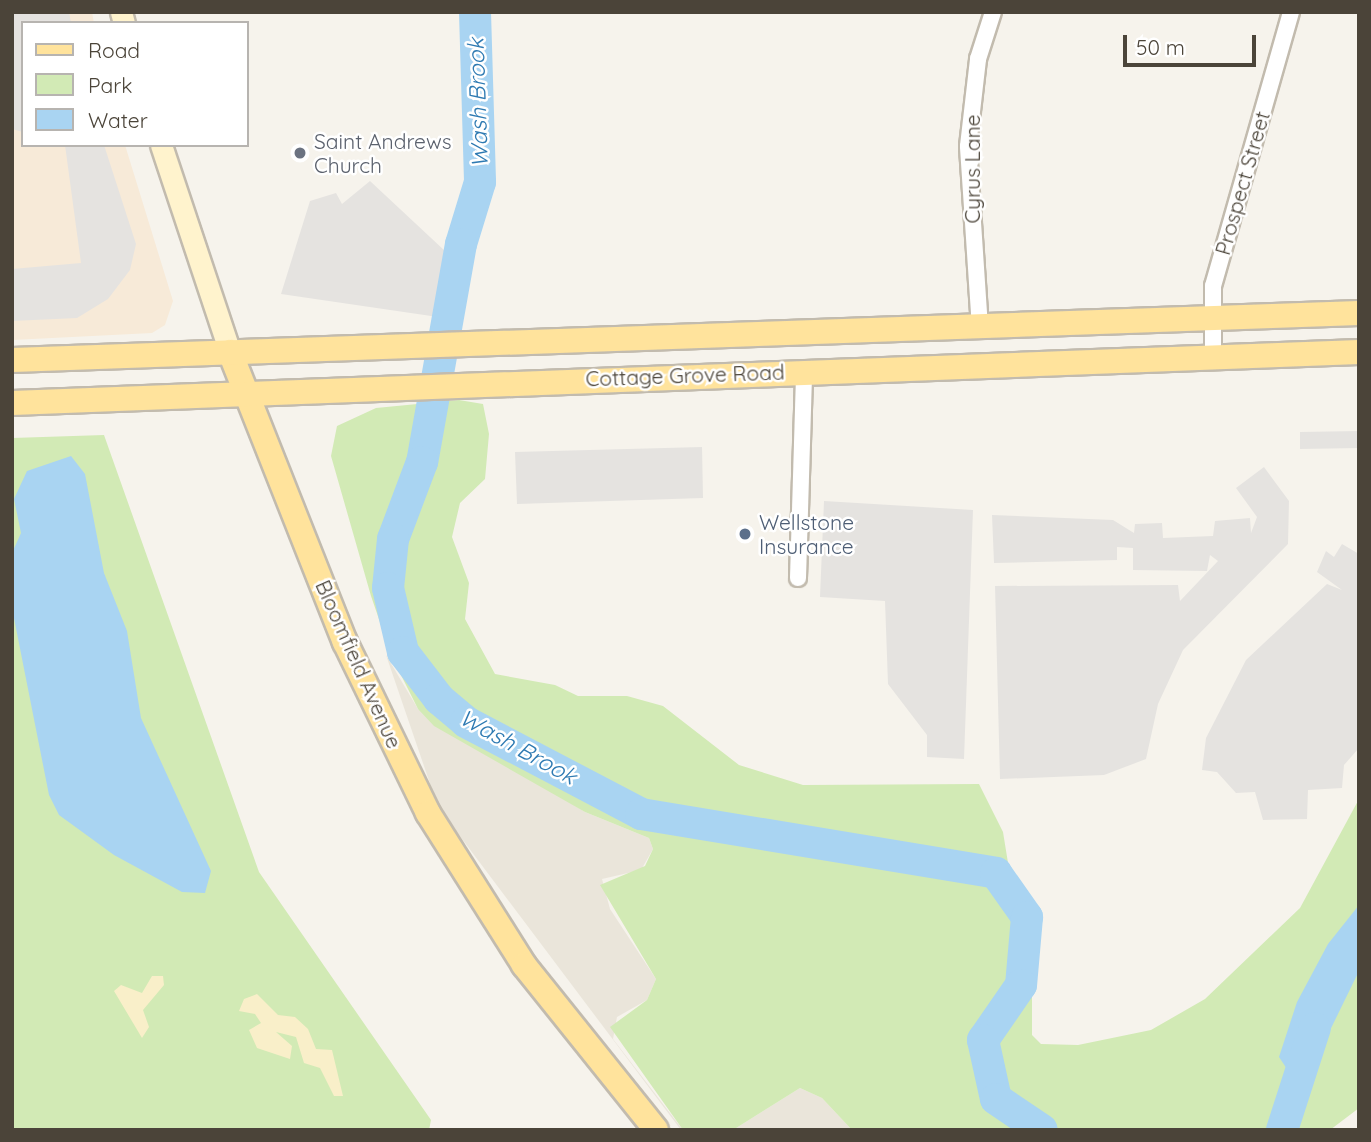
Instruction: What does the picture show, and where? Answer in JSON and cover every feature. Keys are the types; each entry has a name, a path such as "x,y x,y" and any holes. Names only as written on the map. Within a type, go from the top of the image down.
{"main road":[{"name":"Bloomfield Avenue","path":"162,147 230,352 345,642 428,813 524,965 656,1130"},
{"name":"Cottage Grove Road","path":"12,360 460,340 980,328 1359,313"},
{"name":"Cottage Grove Road","path":"12,403 416,384 1359,352"}],"street":[{"name":"Cyrus Lane","path":"980,328 968,146 978,59 993,12"},
{"name":"Prospect Street","path":"1213,357 1213,286 1291,12"},
{"path":"798,578 804,371"}],"shaded area":[{"path":"12,12 92,12 94,21 21,21 21,147 126,147 173,301 165,325 152,333 12,340"},
{"path":"12,12 69,12 71,21 21,21 21,131 12,129"},
{"path":"65,147 105,147 136,244 130,270 108,299 77,318 12,321 12,269 81,263"},
{"path":"370,181 445,251 438,317 281,294 310,201 336,193 342,204"},
{"path":"1359,431 1359,448 1300,449 1300,432"},
{"path":"702,447 703,498 517,504 515,452"},
{"path":"1264,467 1289,501 1288,544 1183,650 1158,704 1146,759 1104,775 1000,779 995,586 1178,585 1180,601 1218,561 1210,555 1207,571 1133,570 1133,548 1117,547 1117,560 994,563 992,515 1113,520 1134,533 1135,524 1162,523 1163,538 1213,536 1215,521 1250,518 1251,533 1257,517 1236,488"},
{"path":"824,501 973,510 964,759 927,757 927,735 888,684 885,601 820,597"},
{"path":"1342,544 1359,554 1359,748 1344,765 1342,788 1308,790 1307,819 1263,820 1255,792 1236,793 1217,772 1202,770 1206,738 1246,660 1327,584 1342,590 1317,572 1326,551 1334,557"},
{"path":"386,655 418,709 585,812 649,838 653,849 641,870 602,879 610,909 656,979 647,1000 617,1017 613,1039 683,1130 681,1130 438,807"},
{"path":"800,1088 822,1098 852,1130 733,1130"}],"green space":[{"path":"459,400 483,404 489,434 485,479 460,503 452,537 469,583 465,619 495,674 555,685 578,696 627,696 663,706 739,765 803,785 979,784 1003,832 1015,906 1032,939 1032,1035 1041,1044 1078,1045 1151,1030 1205,999 1300,908 1359,799 1359,1108 1330,1130 852,1130 822,1098 800,1088 733,1130 683,1130 610,1027 647,1000 656,979 600,885 645,866 653,849 649,838 585,812 434,726 418,709 392,657 371,596 331,456 337,426 376,408"},
{"path":"104,435 259,872 431,1120 429,1130 12,1130 12,438"}],"sand":[{"path":"152,976 163,976 164,985 143,1010 149,1027 142,1038 114,991 121,985 142,993"},
{"path":"257,994 278,1015 295,1017 308,1029 316,1049 332,1050 343,1096 334,1096 320,1068 304,1063 296,1037 276,1032 292,1046 290,1059 257,1048 249,1030 261,1023 255,1014 239,1011 244,999"}],"water":[{"path":"71,456 85,474 104,573 127,631 141,718 211,871 205,893 182,892 114,855 59,815 49,795 12,608 12,553 21,533 14,499 27,471"},
{"path":"1359,905 1359,971 1315,1061 1287,1069 1279,1057 1297,1002 1328,944"}],"waterway":[{"name":"Wash Brook","path":"475,12 480,182 461,244 422,462 393,539 388,588 403,652 439,699 466,722 641,814 996,873 1027,917 1021,985 983,1040 996,1099 1042,1130"},
{"name":"Wash Brook","path":"1282,1130 1315,1028"}],"place":[{"name":"Saint Andrews Church","path":"300,153"},
{"name":"Wellstone Insurance","path":"745,534"}]}
